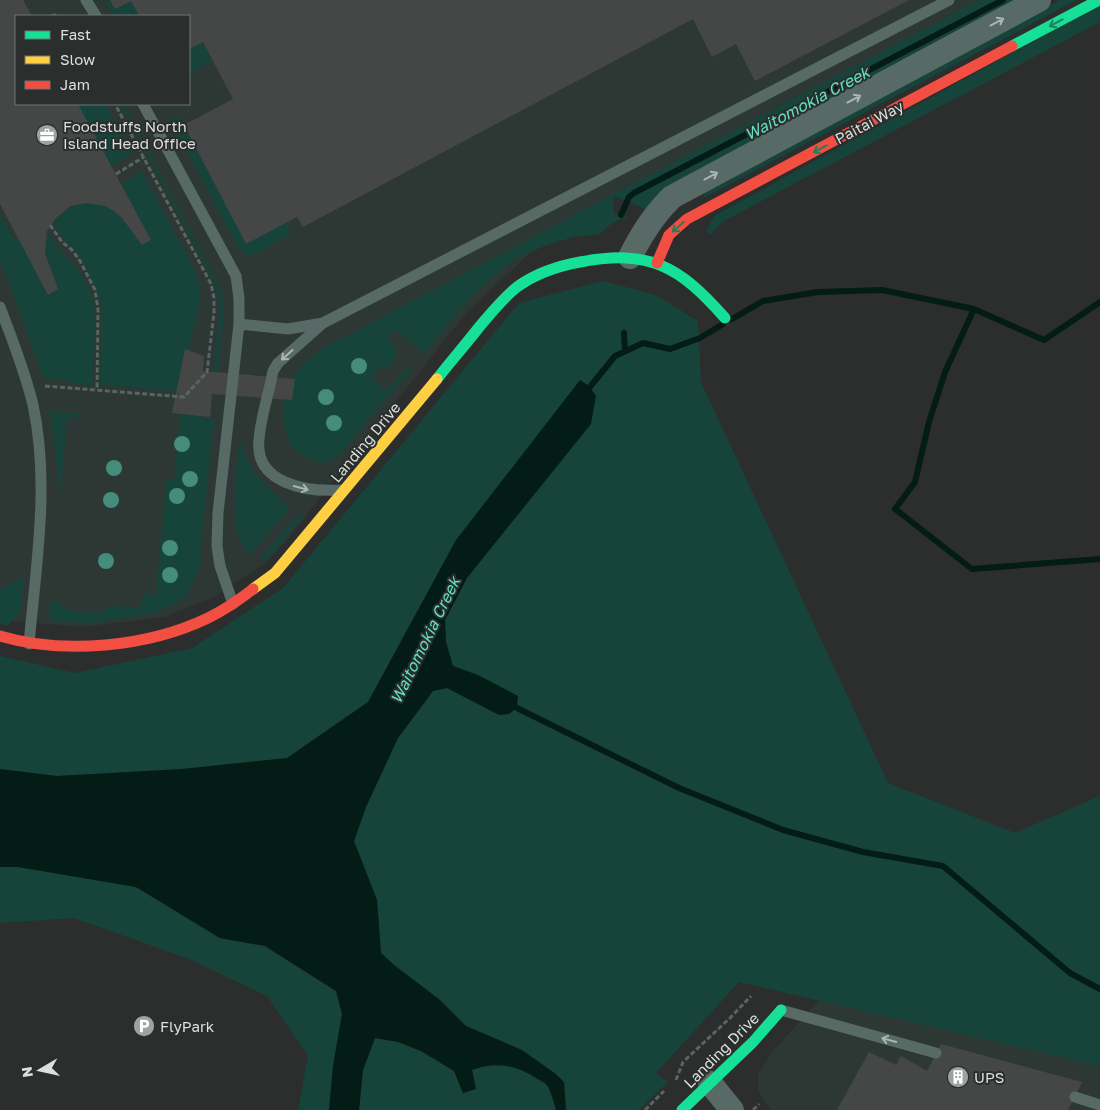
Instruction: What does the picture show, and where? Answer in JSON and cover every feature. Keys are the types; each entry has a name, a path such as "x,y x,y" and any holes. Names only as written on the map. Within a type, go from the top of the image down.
{"street":[{"name":"Paitai Way","path":"630,257 643,231 672,197 1039,0"},
{"name":"Paitai Way","path":"657,263 669,235 687,219 1099,0"},
{"name":"Landing Drive","path":"0,636 29,644 57,647 116,643 163,634 207,618 233,604 275,573 497,306 522,283 552,268 630,257 657,263 687,279 725,318"},
{"name":"Landing Drive","path":"682,1110 753,1042 781,1010"},
{"path":"710,1082 732,1110"}],"lane":[{"path":"86,0 95,15"},
{"path":"344,490 319,491 286,483 268,471 260,455 258,440 274,371 278,363 324,322 949,0"},
{"path":"144,105 236,276 239,299 239,324 218,512 217,546 220,566 233,604"},
{"path":"0,307 22,365 33,405 40,468 39,545 29,644"},
{"path":"239,324 288,329 324,322"},
{"path":"781,1010 936,1053"},
{"path":"1075,1097 1091,1106"}],"path":[{"path":"41,386 184,397 207,372 214,312 211,284 116,105"},
{"path":"116,174 144,157"},
{"path":"50,225 62,242 72,250 80,261 95,290 98,309 97,390"},
{"path":"645,1110 676,1079 683,1062 751,996"}],"shaded area":[{"path":"0,0 979,0 579,213 533,250 467,312 285,542 264,564 214,597 165,617 80,627 14,621 0,615"},
{"path":"819,1000 1100,1066 1100,1110 772,1110 765,1103 758,1089 758,1073 774,1050"}],"green space":[{"path":"110,0 115,9 131,1 138,15 112,15 106,2"},
{"path":"979,0 1028,0 645,210 613,196 614,214 628,216 611,224 600,234 574,237 547,245 517,258 502,268 469,299 424,354 396,329 388,338 395,346 394,360 388,369 383,365 372,377 385,391 407,368 413,366 340,454 331,461 317,461 306,458 291,445 284,424 284,400 292,400 295,379 292,379 303,364 322,349"},
{"path":"1060,0 1077,0 705,197 703,194 717,182"},
{"path":"1100,5 1100,22 722,222 711,234 706,232 714,216"},
{"path":"203,42 213,61 190,73 190,48"},
{"path":"79,105 106,105 132,154 111,166"},
{"path":"122,105 125,105 222,291 224,315 217,373 213,372 220,305 215,285"},
{"path":"179,115 246,243 288,221 289,232 286,237 252,256 246,255 239,249 170,120"},
{"path":"142,172 197,275 201,292 189,350 185,349 177,391 100,385 101,308 97,291 76,250 66,242 52,223 58,216 73,207 89,203 98,204 106,206 118,214 130,226 142,245 151,240 121,184"},
{"path":"0,215 15,240 19,239 48,295 58,289 45,253 47,231 89,286 93,299 95,329 92,386 42,376 0,261"},
{"path":"603,281 656,295 698,321 701,382 888,783 1015,833 1100,796 1100,1066 739,982 656,1073 668,1082 639,1110 566,1110 565,1091 522,1050 466,1026 440,1000 381,953 377,900 354,841 366,807 398,738 433,691 447,688 499,715 478,675 453,666 446,642 445,620 467,578 456,540 368,702 287,758 182,769 57,776 0,769 0,656 75,673 192,648 283,588 519,303"},
{"path":"51,412 80,413 81,418 67,417 60,500 50,414"},
{"path":"180,414 214,418 199,569 187,595 170,606 150,614 90,623 49,620 50,601 60,603 66,610 104,613 109,606 140,606 144,594 156,595 166,480 174,480"},
{"path":"239,443 242,444 249,464 260,480 290,508 252,553 246,550 240,541 235,514"},
{"path":"300,512 303,516 266,561 260,559"},
{"path":"24,577 20,613 7,626 0,624 0,589"},
{"path":"0,867 18,867 136,887 219,938 264,946 336,991 342,1014 333,1066 329,1110 298,1110 308,1056 267,996 189,959 74,918 0,923"},
{"path":"375,1038 398,1042 421,1051 454,1071 463,1093 476,1089 472,1070 497,1065 521,1070 546,1084 556,1110 359,1110 363,1070"}],"water":[{"path":"580,380 589,386 596,396 591,424 467,578 445,620 446,642 453,666 478,675 518,696 517,708 509,714 499,715 447,688 433,691 398,738 366,807 354,841 377,900 381,953 440,1000 466,1026 522,1050 556,1074 564,1082 566,1110 556,1110 546,1084 521,1070 497,1065 472,1070 476,1089 463,1093 454,1071 421,1051 398,1042 375,1038 363,1070 359,1110 329,1110 333,1066 342,1014 336,991 265,946 220,938 136,887 18,867 0,867 0,769 57,776 182,769 287,758 368,702 456,540"}],"building":[{"name":"Foodstuffs North Island Head Office","path":"0,0 23,0 31,15 15,15 15,105 79,105 151,240 142,245 122,218 105,206 87,203 71,206 56,218 47,231 45,253 58,289 48,295 0,204"},
{"path":"110,0 909,0 755,81 736,44 712,57 693,19 303,227 297,217 246,244 184,125 233,99 203,42 190,48 190,15 138,15 131,1 115,9"},
{"path":"185,349 204,356 203,371 295,379 292,400 212,394 210,417 172,413"},
{"name":"UPS","path":"941,1044 1082,1082 1068,1110 837,1110 869,1052 896,1065 901,1056 927,1071"}],"waterway":[{"name":"Waitomokia Creek","path":"621,215 629,197 634,193 1003,0"},
{"name":"Waitomokia Creek","path":"732,319 763,301 818,292 882,290 974,309 1044,340 1100,302"},
{"path":"974,309 945,372 929,422 915,482 895,509 972,569 1100,559"},
{"name":"Waitomokia Creek","path":"585,393 615,356 643,343 670,349 700,338 723,324"},
{"name":"Waitomokia Creek","path":"624,333 625,351"},
{"path":"517,708 679,788 783,830 863,852 943,866 1070,973 1100,989"}],"traffic: fast":[{"path":"1012,46 1099,0"},
{"path":"437,379 502,300 512,291 539,274 580,262 626,258 645,260 662,266 693,285 725,318"},
{"path":"682,1110 753,1042 781,1010"}],"traffic: slow":[{"path":"253,589 275,573 437,379"}],"traffic: jam":[{"path":"657,263 669,235 687,219 1012,46"},
{"path":"0,636 25,642 51,645 106,645 133,641 159,636 208,618 231,605 253,589"}],"place":[{"name":"Foodstuffs North Island Head Office","path":"47,135"},
{"name":"FlyPark","path":"144,1026"},
{"name":"UPS","path":"958,1077"}]}
